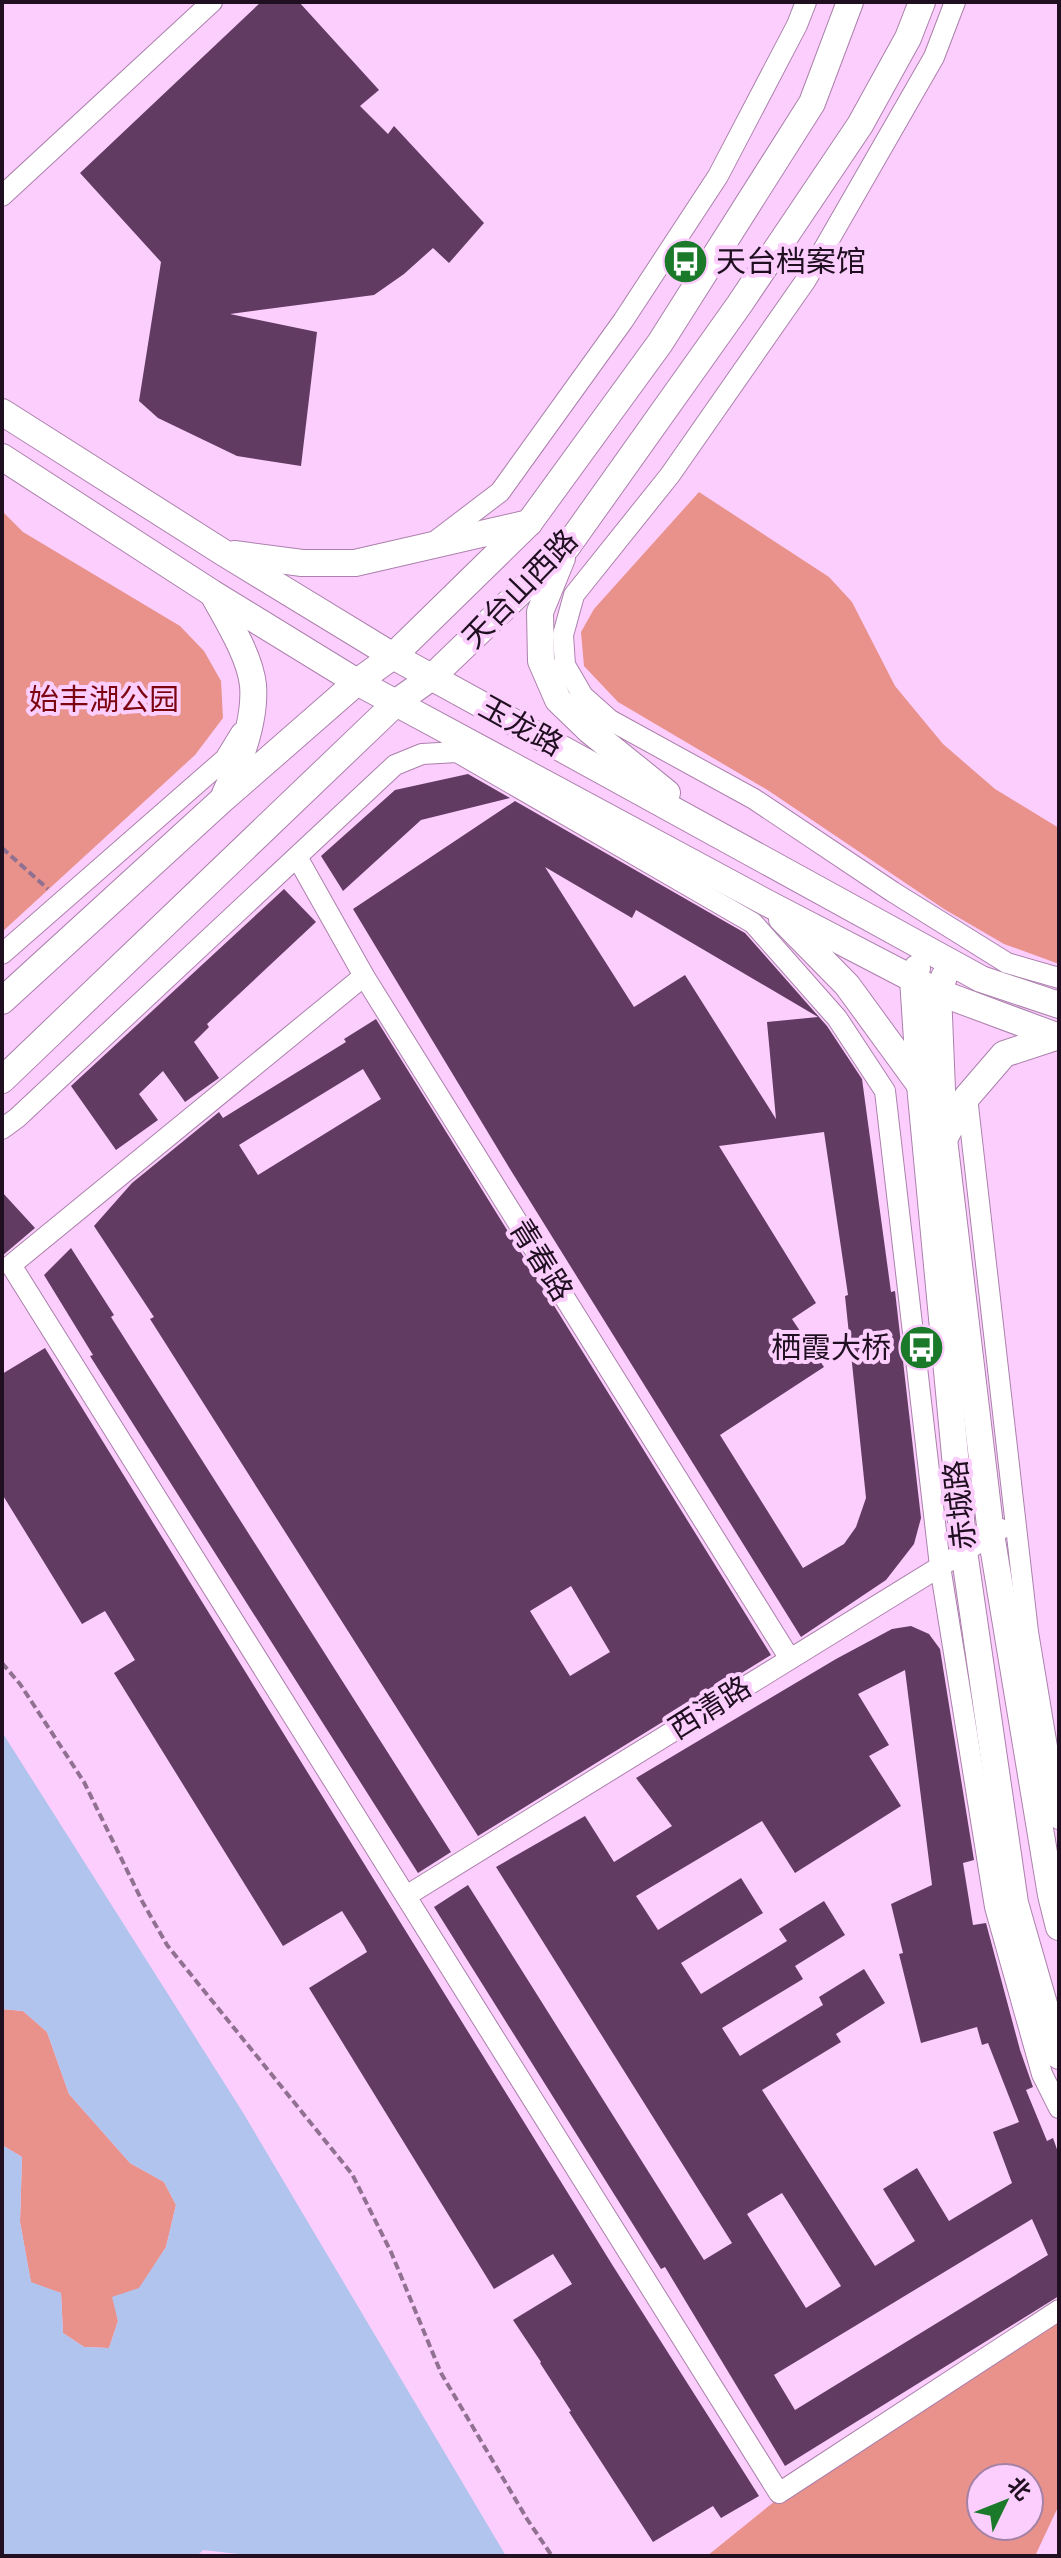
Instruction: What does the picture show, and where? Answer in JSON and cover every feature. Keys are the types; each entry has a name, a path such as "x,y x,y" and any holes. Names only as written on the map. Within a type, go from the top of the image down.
{"main road":[{"name":"天台山西路","path":"2,1001 222,800 357,682 393,656 529,523 660,343 812,103 850,2"},
{"name":"天台山西路","path":"2,1080 398,701 432,677 567,547 739,305 852,137 908,38 922,2"},
{"name":"玉龙路","path":"2,412 393,656 981,979 1059,1005"},
{"name":"玉龙路","path":"2,457 212,593 357,682 398,701 767,903 938,992 1057,1037"},
{"path":"224,553 302,563 355,563 529,523"},
{"path":"567,547 540,612 541,661 558,700 589,730 722,838"},
{"path":"212,593 240,645 253,684 251,716 238,766 222,800"},
{"path":"767,903 847,985 920,1085"},
{"name":"赤城路","path":"923,948 913,979 920,1085 964,1551 1015,1903 1059,2056"},
{"name":"赤城路","path":"951,963 938,992 944,1139 991,1534 1045,1864 1059,1927"},
{"path":"944,1139 967,1097 1004,1054 1057,1037"}],"street":[{"path":"2,196 212,2"},
{"path":"427,548 500,492 623,321 718,176 806,2"},
{"path":"955,2 934,57 806,280 670,475 574,595 563,635 565,665 583,696 610,720 754,799 893,892 1007,963 1059,978"},
{"path":"2,954 225,759 251,716"},
{"path":"2,1129 395,765 422,754 457,752 753,923 837,1018 885,1091 940,1566 995,1907 1042,2074 1059,2108"},
{"name":"青春路","path":"297,857 364,976 790,1659"},
{"path":"364,976 11,1265 779,2493 1059,2310"},
{"path":"967,1097 1028,1632 1059,1819"},
{"name":"西清路","path":"406,1896 1015,1521"}],"path":[{"path":"2,848 62,901"},
{"path":"2,1663 20,1684 84,1782 167,1945 352,2174 391,2252 441,2373 552,2556"}],"green space":[{"path":"699,492 829,577 852,602 895,686 943,744 995,789 1059,828 1059,964 1004,944 944,909 769,791 618,702 584,666 581,632 594,609"},
{"name":"始丰湖公园","path":"2,511 23,532 180,626 204,651 221,681 223,718 195,755 2,932"},
{"path":"2,2009 23,2011 47,2032 69,2094 130,2163 164,2182 176,2205 166,2247 139,2289 113,2297 118,2321 109,2348 84,2347 63,2333 61,2293 31,2283 20,2222 22,2157 2,2145"},
{"path":"1059,2319 1059,2505 1045,2535 1045,2462 965,2462 965,2542 1042,2542 1035,2556 707,2556 780,2497"}],"water":[{"path":"2,1732 242,2111 506,2556 256,2556 203,2550 197,2556 2,2556 2,2145 22,2157 20,2222 31,2282 61,2293 63,2333 84,2347 109,2348 118,2321 112,2297 139,2288 166,2247 176,2205 164,2182 130,2163 69,2094 47,2032 23,2011 2,2009"}],"building":[{"path":"261,2 299,2 379,90 360,106 388,134 394,126 484,223 449,263 433,248 374,295 230,314 317,332 301,466 237,456 158,418 139,401 161,262 80,173"},
{"path":"468,774 510,798 421,820 343,891 321,856 395,790"},
{"path":"515,801 745,933 827,1026 862,1079 891,1292 895,1291 921,1518 914,1544 886,1580 801,1637 510,1169 353,909","holes":["545,867 632,918 636,910 818,1017 767,1022 776,1119 685,975 634,1007","824,1132 848,1295 845,1296 866,1498 856,1527 844,1544 803,1568 720,1435 824,1367 792,1319 816,1303 719,1146"]},
{"path":"284,889 316,922 207,1024 209,1027 194,1042 219,1078 185,1102 163,1071 139,1094 158,1120 116,1150 71,1086"},
{"path":"376,1019 771,1655 478,1836 94,1226 132,1183 219,1112 223,1118 346,1042 344,1039","holes":["363,1069 381,1099 258,1175 239,1145","571,1586 610,1652 570,1676 530,1611"]},
{"path":"2,1192 35,1228 2,1256"},
{"path":"71,1248 114,1315 111,1317 451,1852 418,1873 90,1356 93,1355 44,1275"},
{"path":"45,1348 613,2266 759,2496 721,2518 713,2506 653,2542 569,2412 513,2320 572,2284 553,2254 494,2289 309,1988 367,1952 364,1946 342,1911 283,1946 114,1673 135,1660 105,1611 82,1624 2,1494 2,1374"},
{"path":"911,1626 929,1634 940,1649 974,1860 963,1863 973,1925 986,1923 1033,2087 1026,2090 1047,2141 1053,2138 1059,2155 1059,2296 785,2466 665,2267 661,2269 434,1907 468,1885 704,2260 732,2243 496,1867 585,1816 614,1862 672,1826 636,1778 892,1629","holes":["905,1670 932,1885 891,1904 903,1953 899,1954 921,2043 977,2027 982,2045 988,2043 1019,2122 993,2132 1012,2183 949,2221 917,2168 883,2189 915,2241 875,2266 762,2090 841,2042 836,2034 885,2003 864,1969 819,1997 823,2005 740,2056 722,2028 803,1979 795,1966 845,1935 824,1901 779,1929 787,1941 701,1994 681,1963 763,1913 741,1878 658,1930 636,1896 762,1821 795,1873 901,1806 869,1756 889,1745 858,1694","782,2193 841,2286 806,2308 747,2214","1032,2219 1048,2255 795,2410 774,2375"]}],"place":[{"name":"天台档案馆","path":"685,262"},
{"name":"栖霞大桥","path":"922,1348"}]}
